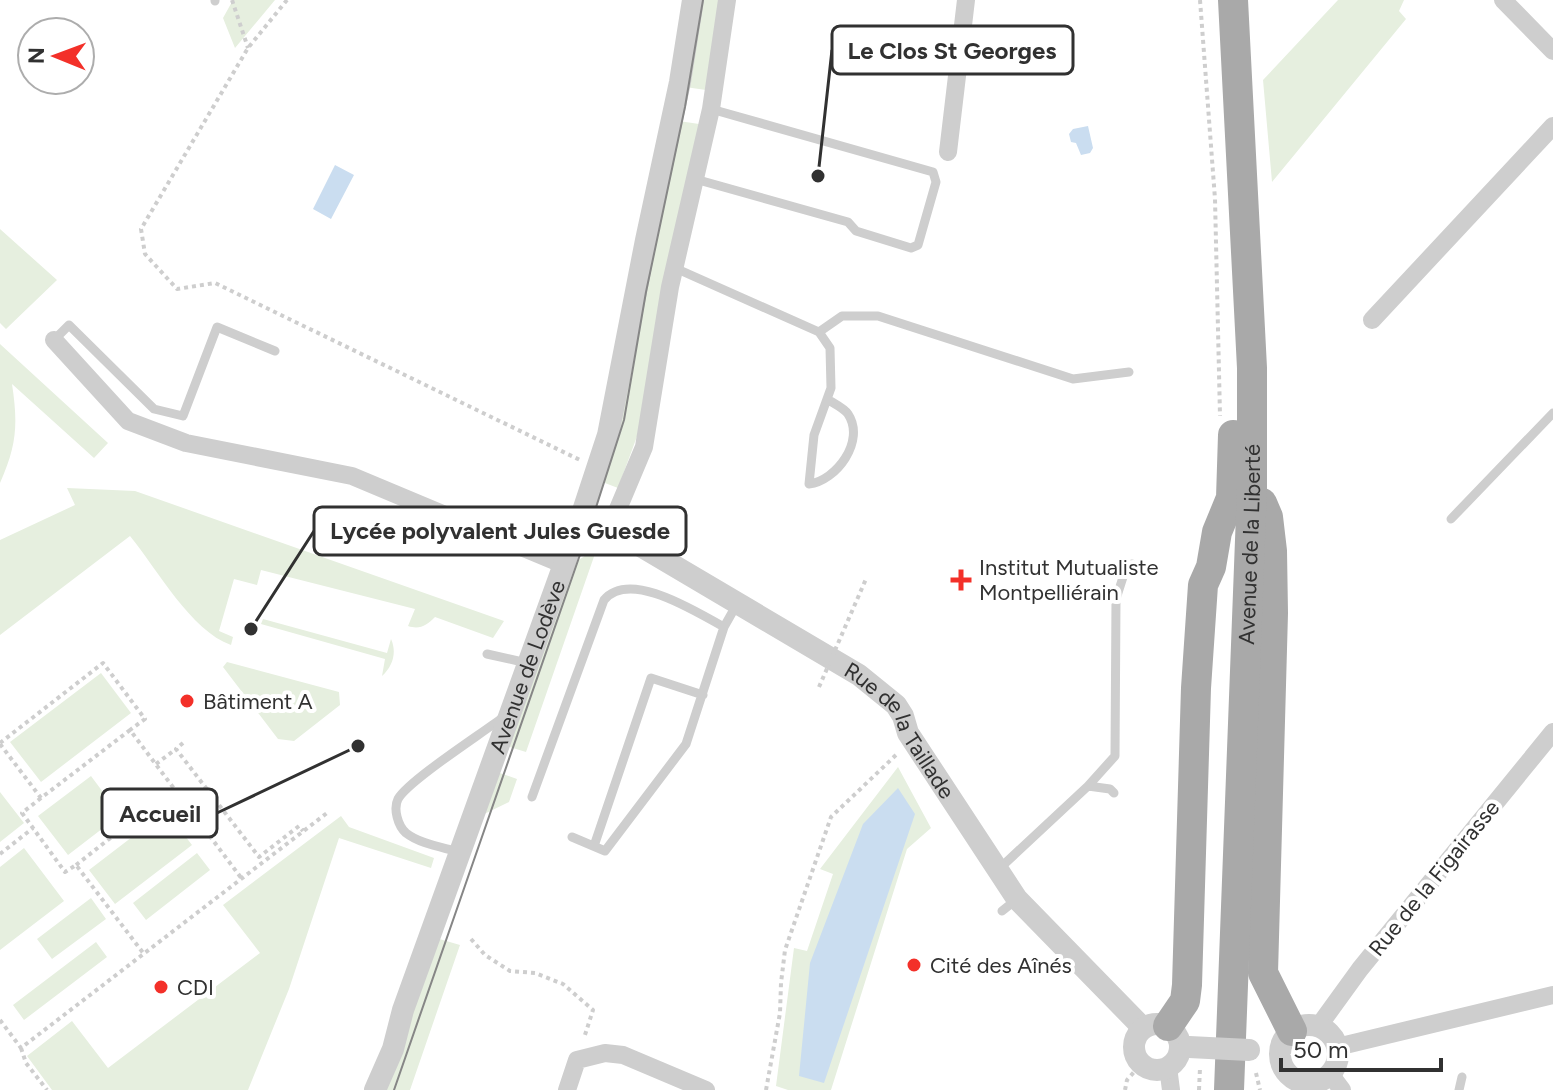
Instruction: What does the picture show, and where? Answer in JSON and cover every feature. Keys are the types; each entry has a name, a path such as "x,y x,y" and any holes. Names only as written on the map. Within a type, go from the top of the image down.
{"main road":[{"path":"1222,0 1237,56"},
{"name":"Avenue de la Liberté","path":"1229,1090 1252,488 1252,355 1233,0"},
{"path":"1170,1037 1185,1001 1187,985 1196,688 1203,585 1211,567 1217,532 1231,498 1234,414 1252,355"},
{"path":"1252,488 1268,517 1272,551 1273,689 1263,973 1297,1037"}],"street":[{"name":"Avenue de Lodève","path":"375,1090 393,1049 403,1010 580,520 616,402 680,82 693,0"},
{"path":"610,528 644,447 675,268 711,109 727,0"},
{"path":"948,152 966,0"},
{"path":"1503,0 1553,51"},
{"path":"1372,320 1553,126"},
{"path":"54,340 128,421 186,443 352,476 562,564"},
{"name":"Rue de la Taillade","path":"580,520 610,528 873,685 896,705 912,739 997,870 1010,905 1170,1037"},
{"name":"Rue de la Figairasse","path":"1297,1037 1546,755 1553,732"},
{"path":"1337,1047 1553,995"},
{"path":"1171,1090 1152,1066 1137,1058 1134,1044 1170,1037 1249,1050 1297,1037 1327,1031 1337,1047 1336,1082 1292,1085 1284,1068 1297,1037"},
{"path":"1142,1090 1152,1066 1177,1058 1170,1037"},
{"path":"567,1090 577,1060 605,1053 623,1055 706,1090"}],"lane":[{"path":"695,179 848,222 856,231 911,248 918,245 936,182 933,172 711,109"},
{"path":"675,268 819,332 830,348 831,388 827,399 814,435 809,484 832,476 851,445 853,429 848,413 827,399"},
{"path":"819,332 842,316 878,316 1073,379 1129,372"},
{"path":"54,340 69,325 154,409 183,416 217,327 275,351"},
{"path":"1451,519 1553,413"},
{"path":"997,870 1088,786 1115,756 1116,599 1124,574 1132,564"},
{"path":"532,797 604,600 609,594 617,589 634,589 657,594 724,627"},
{"path":"572,837 605,851 686,744 724,627 737,604"},
{"path":"487,654 527,663"},
{"path":"594,846 651,678 703,695"},
{"path":"460,852 418,839 404,831 396,816 397,800 411,786 511,712"},
{"path":"1088,786 1110,789 1114,793"},
{"path":"1459,1090 1462,1077"}],"path":[{"path":"232,0 248,48"},
{"path":"287,0 248,48 141,229 145,254 177,289 215,283 597,467"},
{"name":"Avenue de la Liberté","path":"1200,0 1215,199 1220,422"},
{"path":"819,687 866,579"},
{"path":"41,798 0,743 103,663 145,719 22,813 65,872 174,788"},
{"path":"814,668 826,676"},
{"path":"130,730 242,879"},
{"path":"766,1090 780,1013 785,950 831,817 912,739"},
{"path":"156,764 183,743"},
{"path":"176,749 259,857 299,826 303,831"},
{"path":"21,1048 327,813"},
{"path":"0,854 33,828"},
{"path":"76,865 144,954"},
{"path":"471,939 485,955 510,971 535,973 563,984 593,1010 577,1060"},
{"path":"0,1020 47,1090"},
{"path":"1125,1090 1127,1080 1152,1066"}],"green space":[{"path":"233,0 275,0 235,48 223,18"},
{"path":"699,0 720,0 706,90 685,87"},
{"path":"1338,0 1404,0 1399,11 1406,19 1272,182 1263,80"},
{"path":"679,121 699,124 639,431 618,488 597,480"},
{"path":"0,229 57,280 6,329 0,323"},
{"path":"0,344 108,443 94,458 12,384 15,434 0,483"},
{"path":"67,488 135,491 504,621 493,638 435,617 423,626 412,627 408,626 415,609 261,570 257,585 234,579 219,631 233,637 231,645 216,638 189,613 130,536 0,635 0,540 75,505"},
{"path":"597,548 526,752 503,745 571,565"},
{"path":"263,619 387,653 391,639 393,659 382,676 385,659 261,624"},
{"path":"227,662 339,692 340,705 294,741 278,739 223,667"},
{"path":"101,673 131,713 41,782 10,742"},
{"path":"898,767 931,828 907,849 831,1090 788,1090 776,1086 794,948 807,951 833,874 820,869"},
{"path":"494,771 517,779 509,802 478,817"},
{"path":"91,776 120,815 68,855 38,816"},
{"path":"0,792 24,823 0,842"},
{"path":"166,811 192,845 115,904 89,870"},
{"path":"341,816 349,827 434,858 431,868 339,838 289,989 248,1090 52,1090 27,1056 72,1021 108,1068 260,953 223,905"},
{"path":"24,848 64,901 0,950 0,867"},
{"path":"197,853 210,870 146,920 133,903"},
{"path":"91,898 106,919 52,959 37,939"},
{"path":"436,938 460,945 410,1090 382,1090"},
{"path":"96,942 107,957 24,1020 13,1005"}],"water":[{"path":"1088,126 1093,148 1090,153 1081,155 1069,134 1073,129"},
{"path":"335,165 354,175 331,219 313,209"},
{"path":"898,788 915,814 824,1083 799,1076 810,963 863,824"}],"tram line":[{"path":"394,1090 624,420 703,0"}],"place":[{"name":"Le Clos St Georges","path":"818,176"},
{"name":"Institut Mutualiste Montpelliérain","path":"961,580"},
{"name":"Lycée polyvalent Jules Guesde","path":"251,629"},
{"name":"Bâtiment A","path":"187,701"},
{"name":"Accueil","path":"358,746"},
{"name":"Cité des Aînés","path":"914,965"},
{"name":"CDI","path":"161,987"}]}
